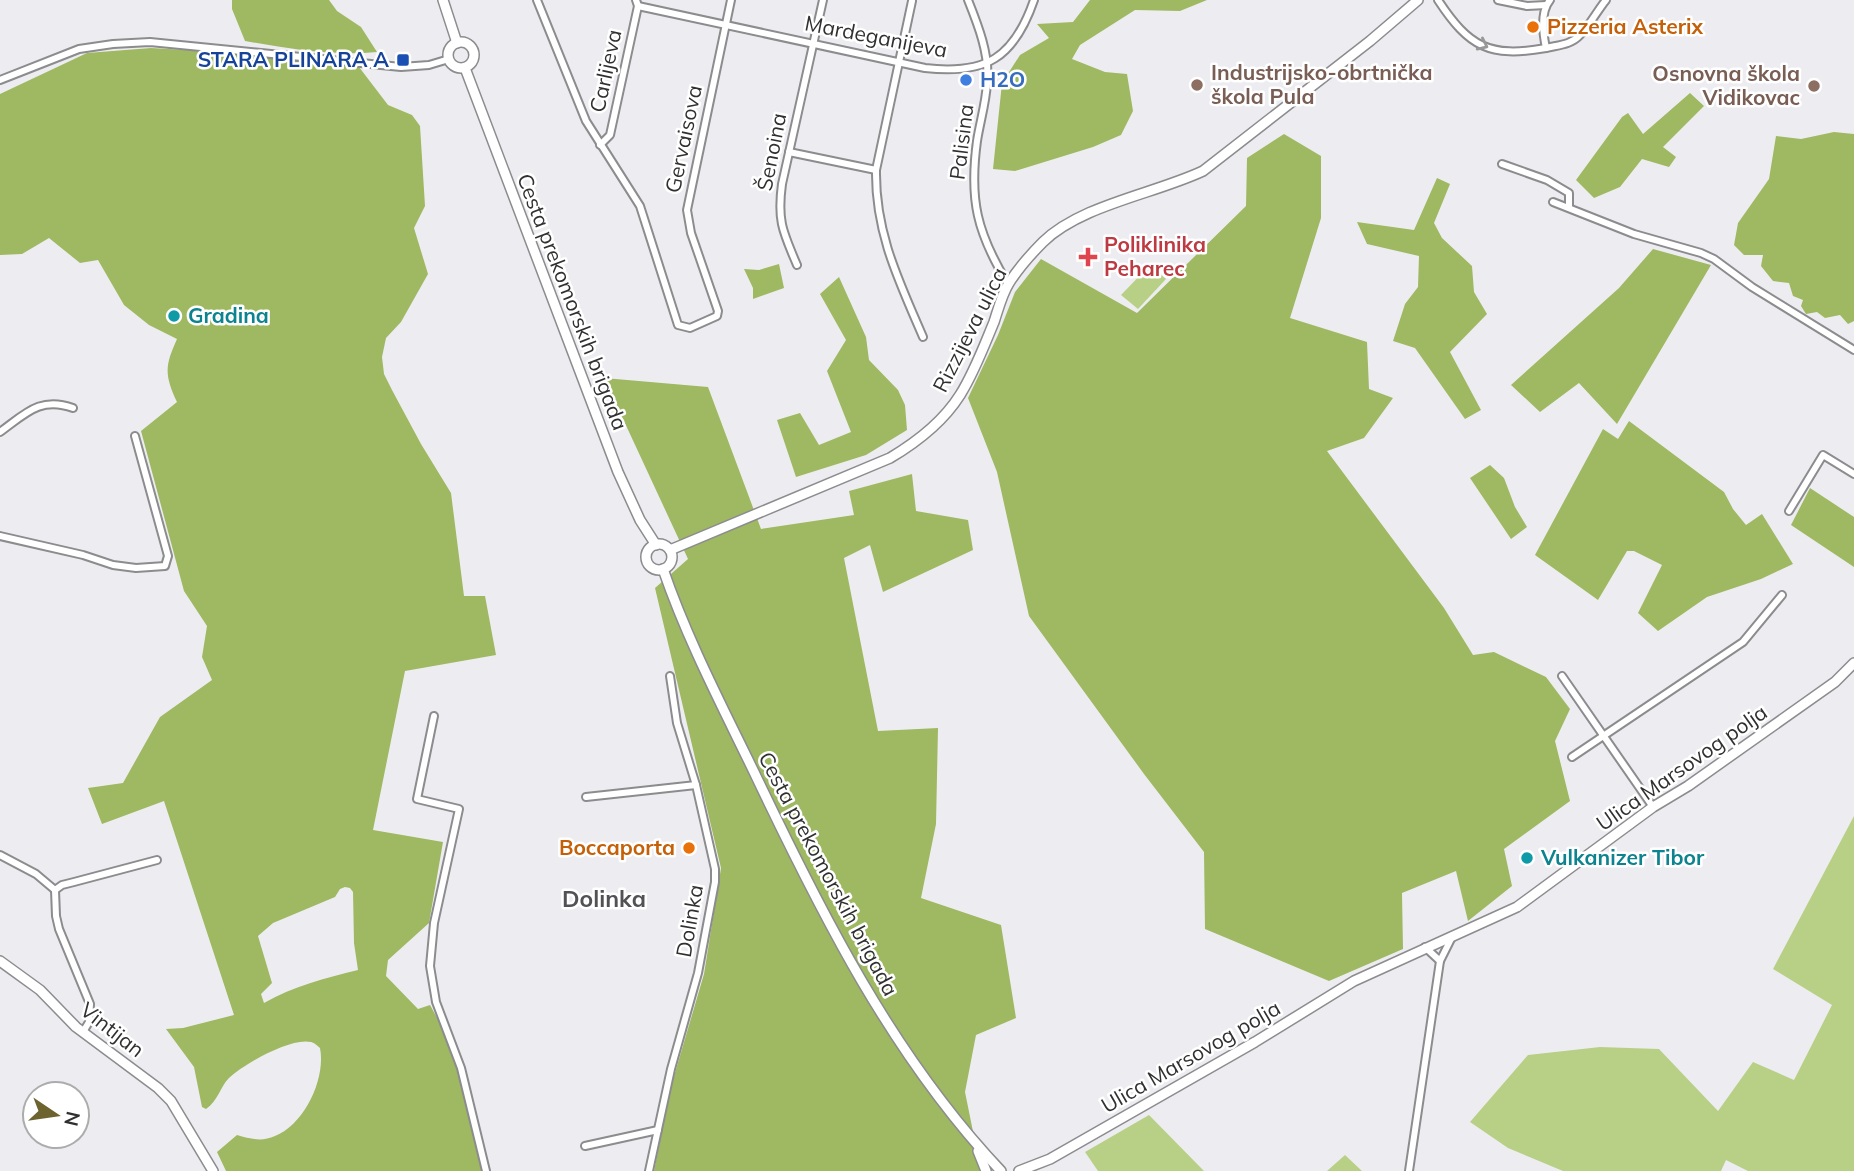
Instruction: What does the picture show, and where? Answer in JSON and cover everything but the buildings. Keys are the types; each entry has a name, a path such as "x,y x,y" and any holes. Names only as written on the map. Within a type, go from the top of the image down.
{"main road":[{"path":"443,0 457,43"},
{"name":"Rizzijeva ulica","path":"670,551 890,458 911,446 946,414 961,394 987,340 1008,284 1043,242 1084,215 1178,183 1203,171 1419,0"},
{"path":"457,43 467,44 474,51 473,61 465,68 455,67 449,59 450,49 457,43"},
{"name":"Cesta prekomorskih brigada","path":"465,68 618,472 640,520 656,545"},
{"path":"656,545 666,546 670,551 671,563 663,569 653,569 647,561 648,551 656,545"},
{"name":"Cesta prekomorskih brigada","path":"663,569 674,601 728,720 835,932 877,1007 911,1060 975,1143 1003,1171"},
{"name":"Ulica Marsovog polja","path":"1019,1171 1044,1167 1354,981 1517,907 1653,807 1688,786 1835,682 1854,663"},
{"name":"Vintijan","path":"0,961 40,990 83,1032 158,1087 171,1101 213,1171"},
{"path":"975,1143 986,1171"},
{"path":"1003,1171 1019,1171"}],"street":[{"path":"537,0 586,121 600,145"},
{"name":"Gervaisova","path":"600,145 625,179 640,206 678,325 690,328 718,316 691,233 687,210 731,0"},
{"name":"Šenoina","path":"797,265 780,219 781,196 823,0"},
{"name":"Palisina","path":"968,0 981,36 988,83 977,140 974,193 983,235 1008,284"},
{"path":"987,64 1016,39 1034,0"},
{"path":"1438,0 1455,26 1477,44 1506,52 1562,46 1579,36 1606,0"},
{"path":"1497,0 1527,6 1548,2 1543,24 1546,48"},
{"path":"912,1 876,170 876,191 881,232 922,337"},
{"name":"Carlijeva","path":"600,145 610,135 637,3"},
{"name":"Mardeganijeva","path":"637,3 726,25 939,70 975,69 987,64"},
{"path":"0,80 79,49 150,42 401,67 429,65 449,59"},
{"path":"789,152 876,170"},
{"path":"1502,164 1547,180 1569,193 1569,207"},
{"path":"1553,202 1624,230 1714,259 1752,287 1854,350"},
{"path":"0,432 42,404 55,403 73,408"},
{"path":"0,536 83,555 113,565 136,568 165,566 168,556 135,436"},
{"path":"1788,511 1823,454 1854,474"},
{"path":"1572,757 1743,642 1782,595"},
{"name":"Dolinka","path":"649,1171 671,1069 698,974 715,882 715,869 696,785 677,723 670,676"},
{"path":"1562,676 1653,807"},
{"path":"434,716 417,799 459,809 434,923 431,984 461,1068 486,1171"},
{"path":"586,797 696,785"},
{"path":"0,855 36,874 55,890 55,916 90,1004 89,1022 83,1032"},
{"path":"55,890 62,885 157,860"},
{"path":"1409,1171 1440,961 1453,935"},
{"path":"1425,947 1440,961"},
{"path":"585,1146 658,1130"}],"green space":[{"path":"232,0 329,0 337,11 361,27 377,52 327,52 245,41 232,9"},
{"path":"1090,0 1207,0 1180,11 1135,10 1080,45 1072,59 1105,72 1127,74 1133,111 1121,135 1093,147 1015,171 993,169 1002,83 1020,55 1049,38 1037,24 1073,22"},
{"path":"151,48 222,52 359,67 388,105 412,115 420,126 425,206 414,228 428,274 401,322 386,338 382,357 384,374 421,444 451,493 464,596 485,596 496,655 405,671 373,830 443,842 429,923 388,960 386,976 418,1009 430,1005 450,1041 483,1171 226,1171 217,1152 237,1135 256,1139 270,1138 286,1130 304,1111 320,1073 320,1048 312,1042 302,1042 256,1059 229,1078 206,1109 202,1107 194,1067 166,1029 183,1028 234,1015 164,801 102,824 88,788 123,783 160,717 212,680 202,657 207,626 184,591 141,431 177,402 168,370 177,339 149,325 124,305 98,260 80,263 49,238 22,254 0,255 0,94 87,53","holes":["350,888 353,892 354,943 358,970 298,987 264,1003 261,994 272,983 258,936 273,923 335,897 340,889"]},
{"path":"1690,93 1704,106 1663,147 1676,157 1669,167 1642,159 1620,187 1594,198 1576,180 1622,117 1628,113 1643,134"},
{"path":"1834,132 1854,134 1854,321 1848,324 1840,315 1825,318 1817,312 1806,314 1801,306 1803,300 1793,296 1789,283 1773,281 1761,266 1763,255 1744,255 1734,245 1738,223 1769,179 1776,136 1801,139"},
{"path":"1284,134 1321,156 1321,218 1290,318 1367,342 1369,389 1393,398 1364,438 1327,451 1444,608 1473,655 1494,652 1546,677 1570,709 1555,741 1570,801 1504,849 1512,886 1468,921 1456,871 1402,893 1403,949 1329,981 1205,929 1204,852 1029,616 997,472 968,398 1015,292 1041,259 1137,313 1246,206 1247,158"},
{"path":"1437,178 1450,184 1434,223 1442,238 1472,266 1474,292 1487,314 1450,352 1481,410 1465,419 1415,348 1393,341 1405,304 1418,287 1419,256 1367,244 1357,222 1414,230"},
{"path":"1653,249 1711,265 1617,424 1579,383 1540,412 1511,385 1619,288"},
{"path":"779,264 784,288 753,299 753,288 744,269 759,270"},
{"path":"1150,265 1166,279 1138,309 1121,295"},
{"path":"839,277 866,337 869,360 898,390 905,405 907,430 866,455 796,477 777,420 800,413 819,445 851,432 827,371 846,340 820,294"},
{"path":"604,378 708,387 761,529 854,515 849,491 912,474 916,511 968,520 973,550 883,592 870,545 844,558 878,731 938,728 936,824 921,898 1001,925 1016,1018 976,1035 965,1092 981,1171 654,1171 670,1090 704,974 721,868 655,588 688,559"},
{"path":"1629,421 1724,492 1746,525 1762,514 1793,564 1761,579 1707,597 1658,631 1638,613 1662,565 1634,551 1627,551 1598,600 1535,555 1603,429 1618,439"},
{"path":"1490,465 1504,478 1515,507 1527,527 1511,539 1470,478"},
{"path":"1810,488 1854,517 1854,567 1791,525"},
{"path":"1854,816 1854,1171 1748,1171 1726,1160 1721,1171 1563,1171 1508,1148 1470,1122 1528,1055 1600,1047 1659,1049 1718,1111 1753,1062 1794,1080 1832,1005 1773,969"},
{"path":"1149,1115 1204,1171 1098,1171 1085,1152"},
{"path":"1345,1155 1362,1171 1327,1171"}],"place":[{"name":"Pizzeria Asterix","path":"1533,27"},
{"name":"STARA PLINARA A","path":"403,60"},
{"name":"H2O","path":"966,80"},
{"name":"Industrijsko-obrtnička škola Pula","path":"1197,85"},
{"name":"Osnovna škola Vidikovac","path":"1814,86"},
{"name":"Poliklinika Peharec","path":"1088,257"},
{"name":"Gradina","path":"174,316"},
{"name":"Boccaporta","path":"689,848"},
{"name":"Vulkanizer Tibor","path":"1527,858"}],"district":[{"name":"Dolinka","path":"604,899"}]}
